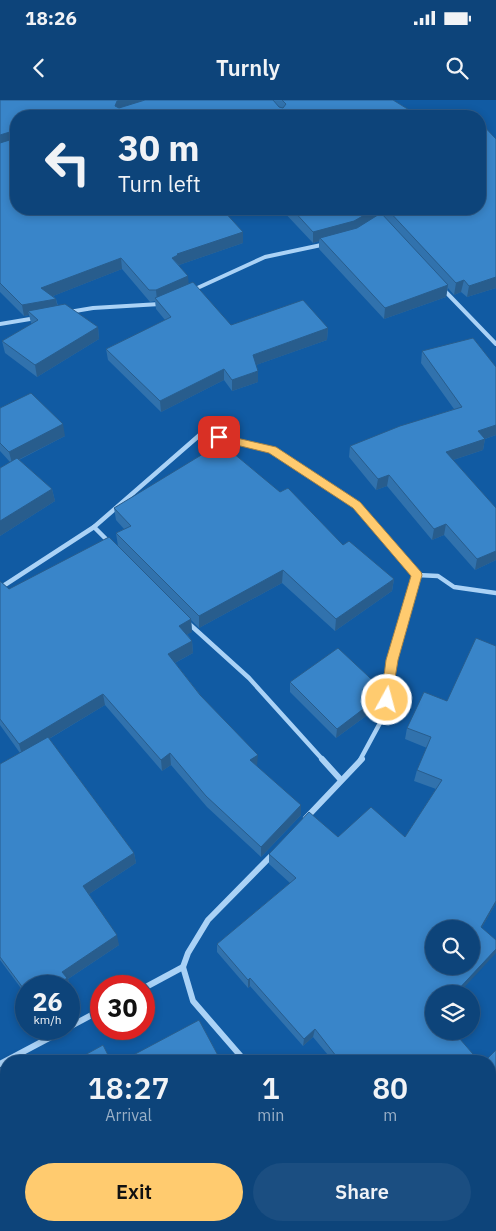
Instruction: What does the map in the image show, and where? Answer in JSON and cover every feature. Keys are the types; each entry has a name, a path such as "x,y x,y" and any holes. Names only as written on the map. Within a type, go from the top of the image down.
{"street":[{"path":"191,291 265,257 336,242"},
{"path":"441,287 496,344"},
{"path":"65,313 93,308 158,305 165,302"},
{"path":"0,324 37,318"},
{"path":"0,588 94,527 202,433 272,450 356,505 417,575 438,576 454,587 496,593"},
{"path":"94,527 115,548"},
{"path":"301,824 364,756 380,723 387,700 392,660 417,575"},
{"path":"184,619 249,678 341,780"},
{"path":"240,1055 193,1001 183,968 188,953 208,920 281,846"},
{"path":"155,982 183,968"},
{"path":"17,1055 45,1040"}],"building":[{"path":"0,100 120,100 117,101 115,106 119,108 145,100 273,100 279,107 283,108 286,104 282,100 393,100 409,110 10,110 10,132 0,135"},
{"path":"486,128 496,139 496,277 469,286 464,280 456,283 393,215 486,215"},
{"path":"10,140 10,215 227,215 243,232 177,254 172,258 188,276 156,290 149,290 121,258 41,288 56,299 22,305 0,283 0,143"},
{"path":"297,215 364,215 354,221 313,232"},
{"path":"378,215 383,215 448,285 385,308 320,238 357,228"},
{"path":"193,282 231,325 303,300 328,328 253,355 258,371 232,380 224,369 160,401 106,349 171,317 155,298"},
{"path":"65,304 98,327 35,365 2,341 38,320 28,311"},
{"path":"473,338 496,367 496,425 478,431 485,439 446,452 496,508 496,551 477,559 446,524 434,529 389,475 378,479 350,446 400,426 462,407 422,351"},
{"path":"31,393 63,424 9,452 0,443 0,408"},
{"path":"221,443 280,492 288,488 343,545 349,541 394,579 336,619 283,570 199,616 116,533 131,526 114,508"},
{"path":"17,458 52,489 0,521 0,468"},
{"path":"109,537 191,619 179,626 192,641 168,654 200,695 258,755 250,760 301,805 261,847 206,796 170,753 161,760 103,694 19,744 0,719 0,581 9,589"},
{"path":"476,638 496,646 496,901 481,927 496,940 496,949 480,966 480,920 425,920 425,975 472,975 462,985 425,985 425,1040 461,1040 474,1055 335,1055 315,1029 304,1039 217,944 296,878 269,854 309,812 338,837 371,807 405,837 442,780 417,770 431,737 407,728 424,692 447,701"},
{"path":"338,648 384,691 383,694 337,729 290,682"},
{"path":"48,737 134,853 83,886 117,935 62,972 64,975 15,975 15,977 0,957 0,764"},
{"path":"199,1020 218,1055 133,1055"},
{"path":"103,1045 108,1055 85,1055"}],"route":[{"path":"219,437 272,450 356,505 417,575 406,606 392,660 387,700"}]}
